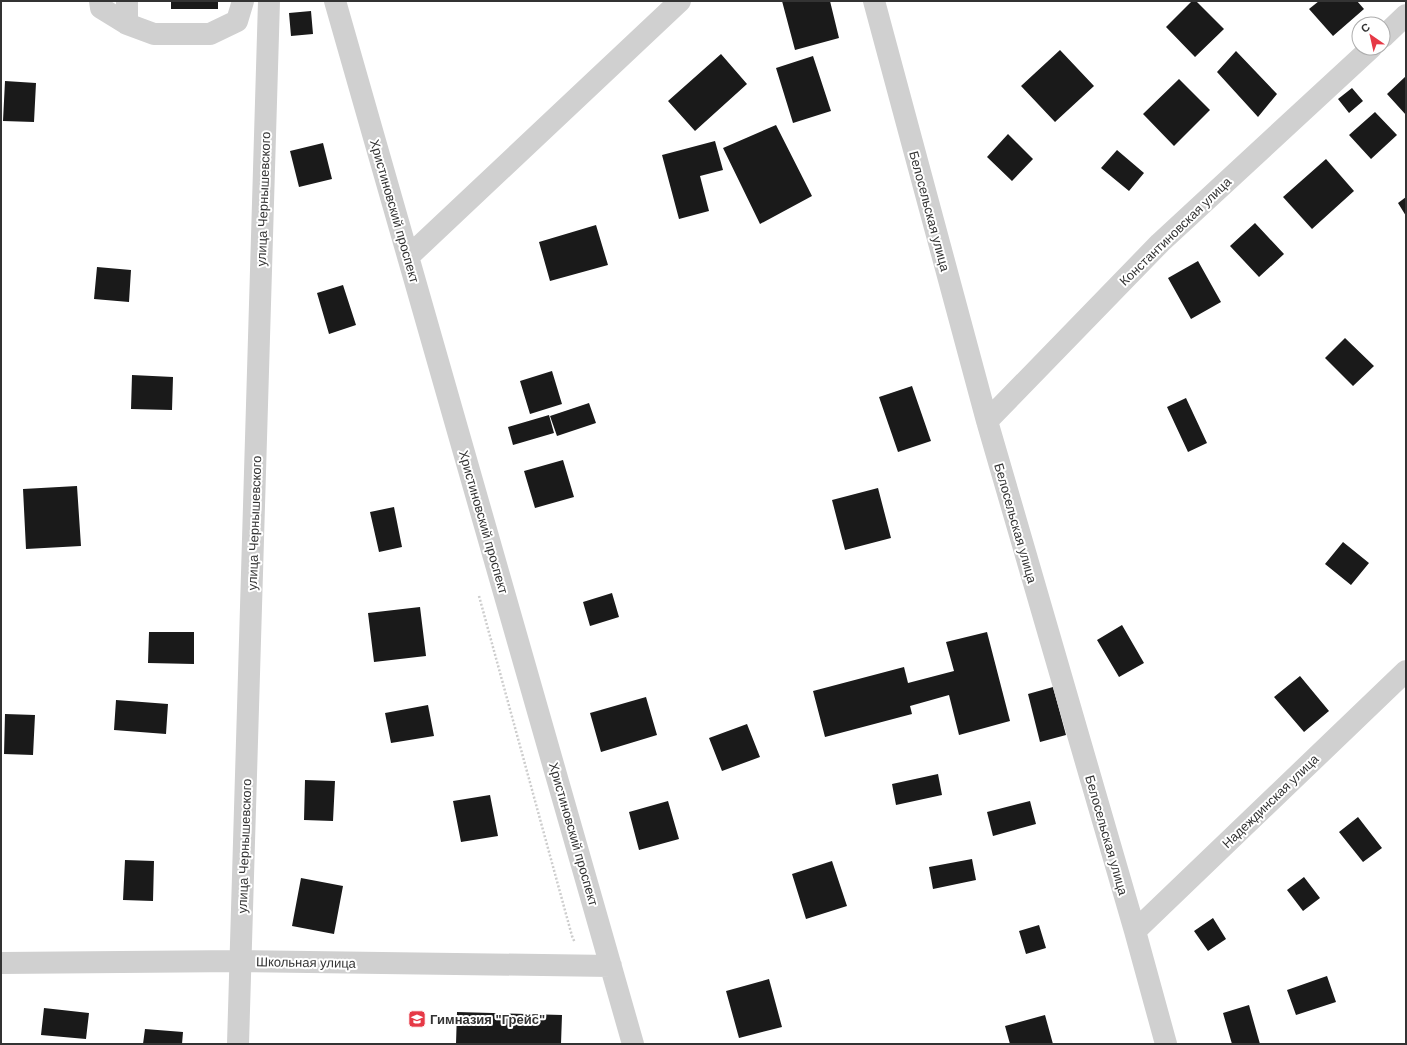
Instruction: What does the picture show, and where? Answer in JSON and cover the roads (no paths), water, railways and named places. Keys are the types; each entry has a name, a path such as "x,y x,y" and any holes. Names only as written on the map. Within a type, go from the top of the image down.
{"street":[{"path":"100,1 101,8 127,24 154,34 210,34 237,21 243,1"},
{"path":"127,1 127,24"},
{"name":"улица Чернышевского","path":"238,1044 269,1"},
{"name":"Христиновский проспект","path":"335,1 633,1044"},
{"path":"408,257 680,1"},
{"name":"Белосельская улица","path":"874,1 986,421 1135,931 1166,1044"},
{"path":"1391,29 1406,15"},
{"name":"Константиновская улица","path":"986,421 1160,243 1362,56"},
{"name":"Надеждинская улица","path":"1135,931 1406,671"},
{"name":"Школьная улица","path":"1,963 241,961 611,966"}],"place":[{"name":"Гимназия \"Грейс\"","path":"417,1019"}]}
